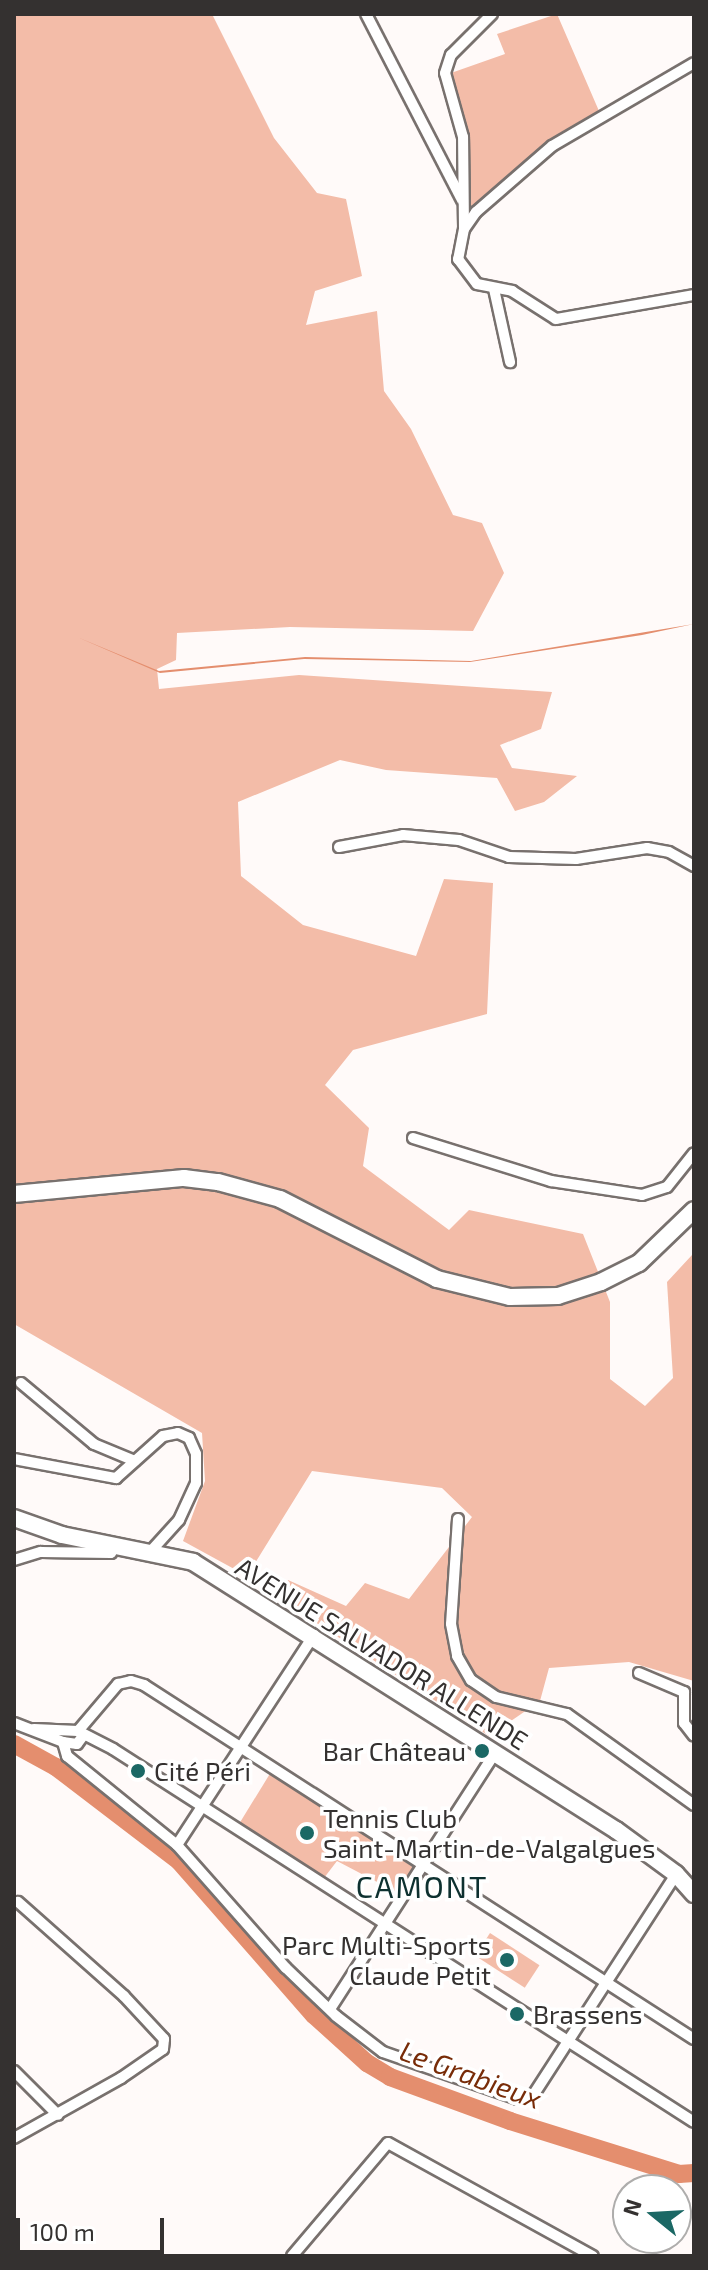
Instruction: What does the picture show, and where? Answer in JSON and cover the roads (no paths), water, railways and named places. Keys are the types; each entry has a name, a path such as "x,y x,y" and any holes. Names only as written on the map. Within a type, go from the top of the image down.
{"main road":[{"path":"14,1194 184,1178 218,1182 280,1199 437,1279 510,1297 558,1296 601,1282 639,1263 694,1210"},
{"name":"AVENUE SALVADOR ALLENDE","path":"14,1518 62,1535 193,1562 314,1635 495,1753 676,1874 694,1894"}],"street":[{"path":"366,14 464,206"},
{"path":"492,14 451,55 445,73 463,137 464,229 458,259 477,284 512,291 556,319 694,295"},
{"path":"464,229 476,212 552,146 694,63"},
{"path":"494,289 510,362"},
{"path":"339,847 403,835 459,840 509,857 576,859 647,848 669,852 694,866"},
{"path":"413,1138 551,1181 642,1195 667,1187 694,1153"},
{"path":"21,1383 94,1444 135,1461"},
{"path":"14,1459 116,1478 163,1436 178,1433 189,1438 196,1454 196,1483 179,1520 151,1551"},
{"path":"458,1519 451,1624 457,1656 471,1680 496,1697 567,1714 694,1805"},
{"path":"14,1560 41,1552 111,1553 115,1545"},
{"path":"177,1845 314,1635"},
{"path":"639,1673 689,1692 684,1723 694,1736"},
{"path":"81,1766 83,1738 97,1714 118,1684 131,1681 241,1746 694,2039"},
{"path":"34,1729 63,1742 83,1738 97,1714"},
{"path":"14,1723 83,1738 202,1807 694,2122"},
{"path":"63,1742 67,1756 177,1845 330,2009 383,2052 526,2100 676,1874"},
{"path":"330,2009 495,1753"},
{"path":"14,2138 58,2115 163,2049 164,2039 124,1996 18,1902"},
{"path":"14,2071 58,2115"},
{"path":"292,2256 388,2143 593,2256"}],"waterway":[{"name":"Le Grabieux","path":"14,1744 56,1767 179,1861 314,2015 367,2063 390,2077 510,2121 679,2174 694,2173"}],"place":[{"name":"Bar Château","path":"482,1751"},
{"name":"Cité Péri","path":"138,1771"},
{"name":"Tennis Club Saint-Martin-de-Valgalgues","path":"307,1833"},
{"name":"Parc Multi-Sports Claude Petit","path":"507,1960"},
{"name":"Brassens","path":"517,2014"}],"district":[{"name":"CAMONT","path":"422,1886"}]}
